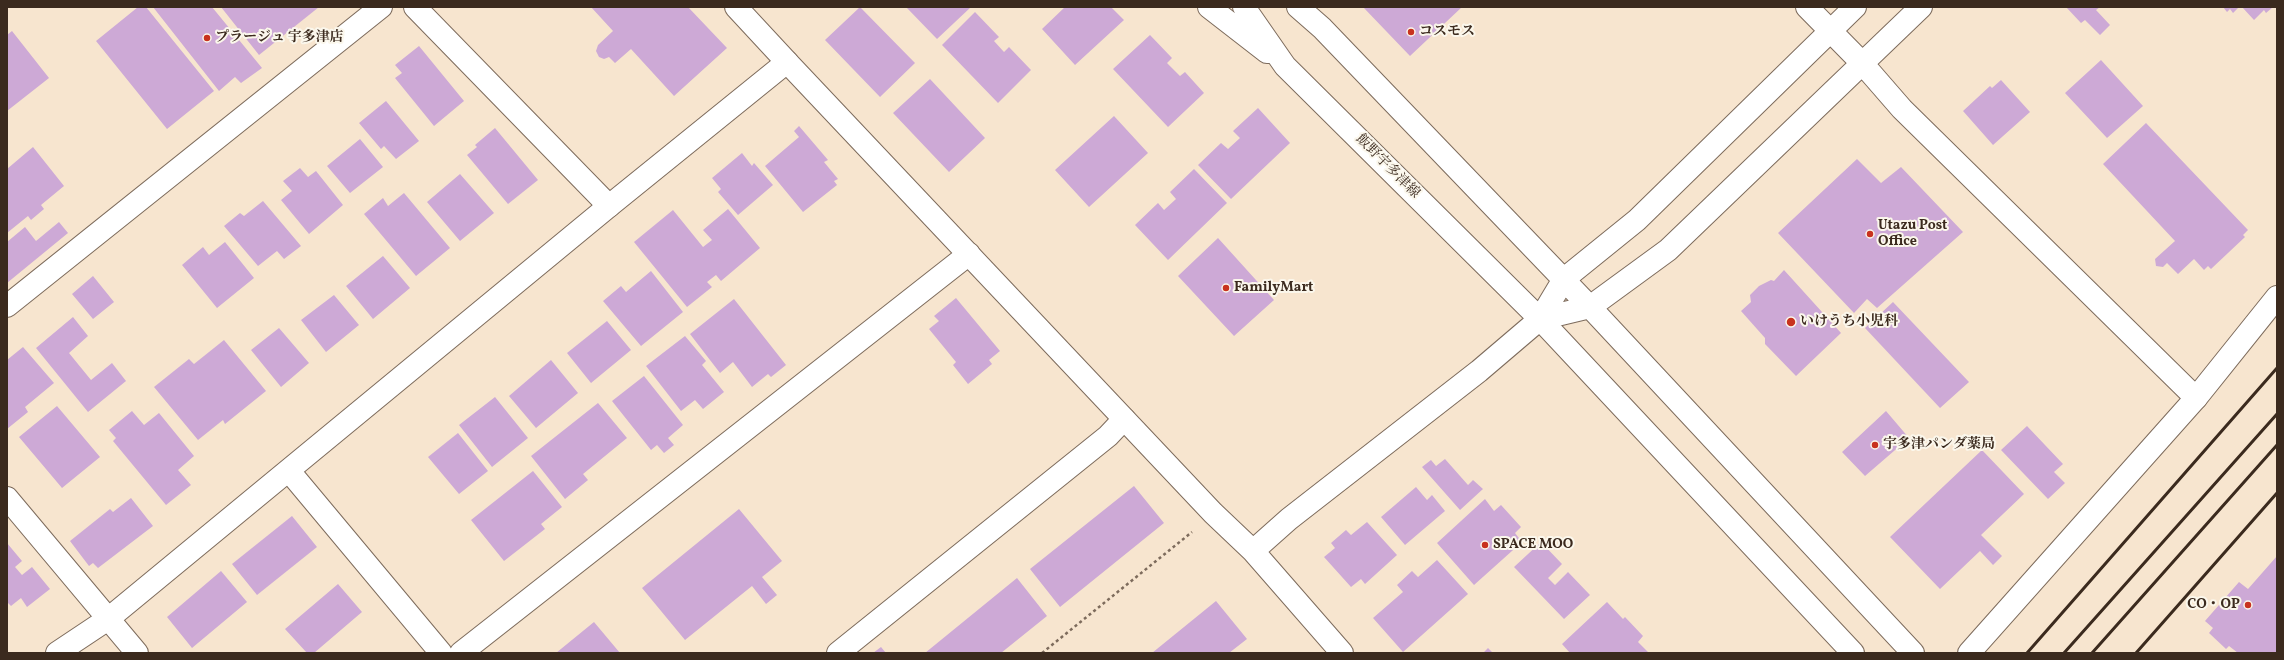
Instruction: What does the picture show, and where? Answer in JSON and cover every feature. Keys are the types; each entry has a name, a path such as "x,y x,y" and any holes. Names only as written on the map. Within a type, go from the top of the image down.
{"street":[{"path":"7,306 381,7"},
{"path":"415,7 609,206"},
{"path":"736,7 1213,513 1253,551 1342,653"},
{"path":"1209,7 1285,66"},
{"name":"飯野宇多津線","path":"1244,7 1285,66 1540,319 1854,653"},
{"path":"1298,7 1322,28 1564,279 1913,653"},
{"path":"1311,7 1322,28"},
{"path":"1807,7 1862,63 1902,109 2196,398"},
{"path":"1253,551 1289,519 1480,372 1540,319 1564,279 1637,220 1855,7"},
{"path":"1540,319 1590,307 1668,250 1921,7"},
{"path":"57,653 108,619 609,206 788,62"},
{"path":"460,653 969,254"},
{"path":"1969,653 2196,398 2277,297"},
{"path":"838,653 1108,436 1124,419"},
{"path":"289,471 441,653"},
{"path":"7,498 137,653"}],"path":[{"path":"1042,653 1184,539"}],"building":[{"path":"138,7 146,7 214,91 167,129 96,41"},
{"name":"プラージュ 宇多津店","path":"153,7 212,7 262,68 241,83 235,77 219,91"},
{"path":"221,7 319,7 259,55"},
{"path":"591,7 688,7 727,48 674,96 631,49 615,63 609,57 604,59 599,57 596,51 598,45 613,31"},
{"path":"860,7 915,63 880,97 825,40"},
{"path":"906,7 971,7 937,39"},
{"path":"1065,7 1111,7 1124,20 1075,65 1042,29"},
{"name":"コスモス","path":"1363,7 1462,7 1410,56"},
{"path":"2066,7 2100,7 2096,10 2110,25 2100,35 2085,20 2081,23"},
{"path":"2223,7 2239,7 2233,13 2230,9 2227,12"},
{"path":"2242,7 2273,7 2266,13 2264,10 2254,20"},
{"path":"975,12 999,37 994,41 1004,52 1009,47 1031,70 998,103 942,45"},
{"path":"12,31 49,78 7,111 7,35"},
{"path":"1150,35 1172,58 1167,63 1180,76 1185,72 1204,93 1168,127 1113,69"},
{"path":"419,46 464,101 434,126 395,78 402,73 395,65"},
{"path":"2101,60 2143,106 2107,138 2065,93"},
{"path":"930,79 985,138 949,172 893,113"},
{"path":"2001,80 2030,112 1993,145 1963,111 1990,86 1992,88"},
{"path":"386,101 419,141 396,159 384,146 381,149 359,123"},
{"path":"1258,108 1290,143 1231,199 1198,165 1221,143 1228,149 1240,138 1233,131"},
{"path":"1114,116 1148,153 1089,207 1055,170"},
{"path":"2146,123 2248,230 2243,235 2245,237 2211,269 2208,266 2204,270 2194,259 2178,274 2167,263 2163,267 2156,266 2155,259 2175,241 2103,164"},
{"path":"799,126 828,160 824,162 838,179 834,181 837,185 803,212 765,166 799,137 794,131"},
{"path":"495,128 538,180 508,204 467,155 477,147 475,145"},
{"path":"360,139 383,167 350,193 327,166"},
{"path":"33,147 64,186 41,205 44,209 31,220 28,216 7,233 7,169"},
{"path":"742,153 752,166 754,163 773,185 738,215 718,192 721,189 712,178"},
{"path":"1857,159 1881,183 1901,167 1963,232 1877,308 1867,299 1854,313 1778,233"},
{"path":"300,168 308,177 316,171 343,205 309,234 281,200 292,191 283,181"},
{"path":"1194,169 1227,203 1168,260 1135,225 1158,203 1164,210 1176,199 1170,192"},
{"path":"460,174 494,213 460,241 427,202"},
{"path":"404,193 450,248 416,276 364,214 383,198 388,206"},
{"path":"263,201 301,246 284,259 277,251 258,266 224,226 240,213 244,216"},
{"path":"728,209 760,248 721,281 716,275 707,282 712,287 687,307 634,242 673,210 703,247 712,240 703,230"},
{"path":"59,222 68,233 7,283 7,242 25,227 36,241"},
{"name":"FamilyMart","path":"1218,238 1274,300 1234,336 1178,276"},
{"path":"225,242 254,278 217,308 182,265 203,247 209,255"},
{"path":"383,256 410,288 373,319 346,286"},
{"name":"いけうち小児科","path":"1784,270 1841,333 1796,376 1765,344 1765,338 1741,311 1751,302 1750,295 1759,286 1771,280 1774,281"},
{"path":"651,271 683,312 641,346 603,301 621,286 626,292"},
{"path":"93,276 114,302 93,319 72,294"},
{"path":"334,295 359,325 326,352 301,320"},
{"path":"956,298 1000,351 989,360 992,364 968,384 953,365 956,362 929,329 939,321 934,316"},
{"path":"734,299 786,365 771,377 768,374 752,387 733,362 720,373 690,334"},
{"path":"1893,302 1969,382 1940,408 1865,328"},
{"path":"73,317 88,336 69,353 91,380 112,363 126,381 88,412 36,348"},
{"path":"607,321 631,350 591,383 567,353"},
{"path":"279,328 309,363 281,387 251,350"},
{"path":"685,336 706,361 702,365 724,392 703,409 695,400 681,411 646,366"},
{"path":"224,340 266,391 225,424 223,420 198,440 154,387 189,359 194,364"},
{"path":"23,347 54,383 25,407 28,412 7,429 7,360"},
{"path":"551,360 578,393 536,428 509,396"},
{"path":"644,376 683,425 668,438 674,445 664,453 657,445 651,450 612,401"},
{"path":"495,397 528,438 492,467 459,425"},
{"path":"598,403 627,438 583,474 588,480 565,499 531,456"},
{"path":"57,406 100,457 62,488 19,437"},
{"path":"132,411 144,425 159,413 194,456 178,470 191,485 166,505 113,441 116,438 109,430"},
{"name":"宇多津パンダ薬局","path":"1886,411 1909,438 1865,476 1842,452"},
{"path":"2027,426 2063,464 2054,472 2065,483 2048,499 2001,450"},
{"path":"458,433 488,471 459,494 428,457"},
{"path":"1982,450 2024,494 1981,535 2002,556 1993,565 1980,551 1940,589 1890,537"},
{"path":"1445,459 1468,485 1473,480 1483,489 1460,510 1422,467 1431,460 1436,466"},
{"path":"533,471 562,507 541,524 545,529 504,561 471,520"},
{"path":"1134,486 1164,523 1060,607 1030,569"},
{"path":"1416,487 1427,500 1432,495 1445,511 1405,545 1381,517"},
{"path":"131,498 153,526 98,568 93,563 89,566 70,541 110,509 113,512"},
{"path":"1485,499 1494,511 1501,505 1521,527 1515,533 1522,542 1474,585 1437,543"},
{"path":"739,509 782,561 762,577 777,595 766,604 752,586 685,640 642,588"},
{"path":"292,516 317,547 257,595 232,564"},
{"path":"1367,522 1397,555 1365,584 1361,579 1351,587 1324,557 1335,548 1331,543 1346,530 1351,535"},
{"path":"1541,542 1562,564 1548,578 1555,585 1568,572 1590,595 1564,619 1514,567"},
{"path":"7,543 22,561 15,567 22,575 32,567 50,589 27,607 21,598 11,606 7,602"},
{"name":"CO・OP","path":"2277,556 2277,653 2238,653 2229,646 2226,649 2209,633 2213,628 2205,621 2239,582 2248,589"},
{"path":"1437,560 1468,594 1403,652 1373,618 1403,592 1397,585 1412,571 1418,577"},
{"path":"221,571 247,602 192,648 167,617"},
{"path":"1017,578 1047,616 1001,653 925,653"},
{"path":"338,584 362,612 314,653 307,653 285,629"},
{"path":"1216,601 1247,639 1229,653 1152,653"},
{"path":"1607,602 1623,619 1625,617 1643,636 1638,642 1649,653 1570,653 1562,644"},
{"path":"594,622 620,653 556,653"},
{"path":"881,647 886,653 873,653"},
{"path":"1488,648 1493,653 1483,653"}],"railway":[{"path":"2027,653 2277,368"},
{"path":"2064,653 2277,414"},
{"path":"2092,653 2277,445"},
{"path":"2136,653 2277,493"}],"place":[{"name":"コスモス","path":"1411,32"},
{"name":"プラージュ 宇多津店","path":"207,38"},
{"name":"Utazu Post Office","path":"1870,234"},
{"name":"FamilyMart","path":"1226,288"},
{"name":"いけうち小児科","path":"1791,322"},
{"name":"宇多津パンダ薬局","path":"1875,445"},
{"name":"SPACE MOO","path":"1485,545"},
{"name":"CO・OP","path":"2248,605"}]}
